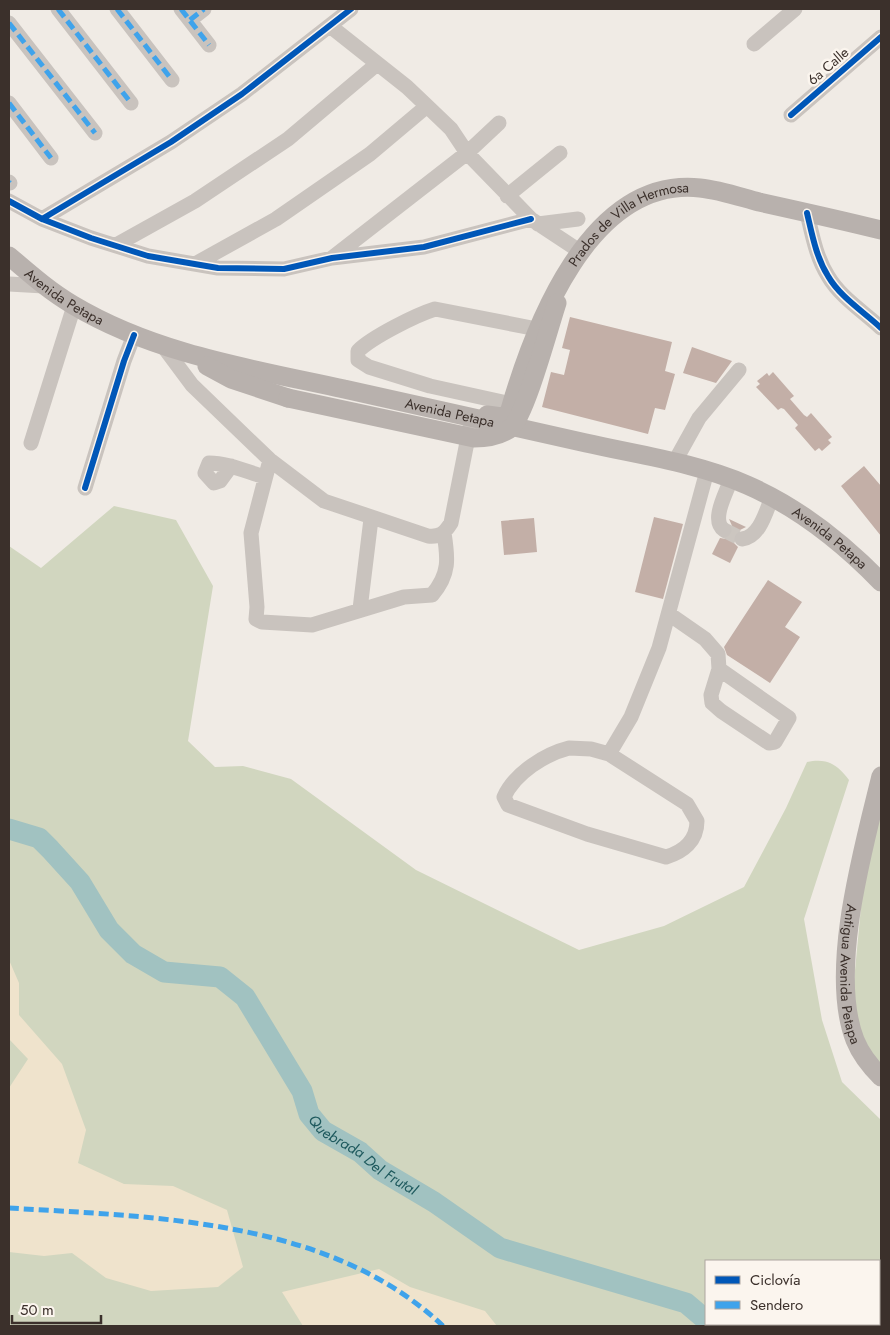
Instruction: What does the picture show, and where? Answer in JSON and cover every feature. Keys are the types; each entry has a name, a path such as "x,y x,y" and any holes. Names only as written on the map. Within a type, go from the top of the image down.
{"main road":[{"name":"Prados de Villa Hermosa","path":"512,404 537,329 554,292 576,259 604,226 630,206 655,193 700,188 881,230"},
{"name":"Avenida Petapa","path":"9,256 44,286 74,306 134,335 163,346 232,365 674,463 731,479 772,497 818,527 864,564 881,582"},
{"path":"195,355 213,371 265,392 288,398 474,438 499,434 512,427 522,410 558,302 576,259"},
{"path":"474,418 489,414 506,416 512,404"},
{"name":"Antigua Avenida Petapa","path":"881,776 854,887 846,971 846,996 855,1039 868,1063 881,1077"}],"street":[{"path":"58,9 132,103"},
{"path":"117,9 172,80"},
{"path":"204,9 186,14 209,45"},
{"path":"42,219 171,142 242,94 351,9"},
{"path":"754,44 796,9"},
{"path":"9,23 95,133"},
{"path":"330,26 427,106 451,129 467,152 507,196 576,259"},
{"name":"6a Calle","path":"791,115 881,37"},
{"path":"116,245 195,201 288,140 378,64"},
{"path":"9,103 51,158"},
{"path":"195,264 276,219 370,154 427,106"},
{"path":"332,258 467,152 499,123"},
{"path":"507,196 560,153"},
{"path":"9,202 42,219 91,238 148,256 218,268 284,269 332,258 424,247 535,221 578,218"},
{"path":"807,213 814,246 828,278 881,328"},
{"path":"9,284 44,286"},
{"path":"31,443 74,306"},
{"path":"512,404 439,388 369,367 358,360 358,351 419,314 435,310 537,329"},
{"path":"84,488 134,335"},
{"path":"163,346 192,385 270,460 324,501 428,536 437,536 444,533 451,523 474,418"},
{"path":"674,463 699,418 739,370"},
{"path":"270,460 251,533 257,607 256,619 272,624 312,625 404,597 432,594 441,585 449,560 444,533"},
{"path":"231,466 265,477"},
{"path":"609,754 638,700 659,648 707,471"},
{"path":"724,530 719,526 718,519 731,479"},
{"path":"742,539 751,537 756,532 772,497"},
{"path":"360,609 371,518"},
{"path":"669,614 714,646 720,659 711,695 712,703 768,744 775,742 789,718 719,669"},
{"path":"570,748 590,749 609,754 691,809 697,826 693,837 684,849 666,857 586,834 522,811 508,805 505,801 506,792 517,779 555,752 570,748"}],"green space":[{"path":"114,506 176,520 213,586 188,741 215,767 243,766 291,779 416,870 579,950 664,926 744,887 786,808 807,762 820,761 836,766 849,780 804,919 822,1020 842,1082 881,1120 881,1326 9,1326 9,546 41,568"},
{"path":"881,812 881,1077 850,1023 863,886"}],"sand":[{"path":"9,960 19,983 19,1015 62,1064 86,1130 78,1163 124,1184 173,1186 227,1210 243,1267 218,1287 151,1291 106,1278 72,1253 44,1256 9,1252 9,1088 28,1059 9,1039"},
{"path":"379,1269 410,1287 485,1311 497,1326 303,1326 282,1292"}],"building":[{"path":"570,317 672,342 665,371 675,374 665,410 655,408 648,434 542,407 551,372 564,375 570,350 562,348"},
{"path":"692,347 732,361 716,383 683,373"},
{"path":"773,372 794,396 790,399 804,415 807,417 811,413 832,437 828,440 831,443 822,451 819,448 815,451 795,428 798,425 784,409 778,410 756,387 760,384 757,381 767,373 769,376"},
{"path":"864,466 881,486 881,536 841,486"},
{"path":"654,517 683,524 663,599 635,592"},
{"path":"534,518 537,552 504,555 501,521"},
{"path":"729,519 746,527 736,532 733,536 733,542 738,547 730,563 712,554 720,538 726,539 733,534 733,528"},
{"path":"768,580 802,602 785,627 800,637 770,683 727,655 724,647"}],"waterway":[{"name":"Quebrada Del Frutal","path":"9,829 39,838 50,849 80,882 109,930 133,954 164,972 220,977 245,997 302,1091 309,1114 323,1131 360,1152 380,1170 434,1202 500,1248 686,1303 705,1319"}],"tunnel":[{"path":"724,530 742,539"}],"marked path":[{"path":"58,9 131,103"},
{"path":"117,9 172,80"},
{"path":"181,9 209,45"},
{"path":"190,20 204,9"},
{"path":"9,23 95,133"},
{"path":"9,103 51,158"},
{"path":"9,1208 123,1215 181,1221 238,1230 295,1244 348,1264 398,1291 443,1326"}],"cycle path":[{"path":"42,219 171,142 242,94 351,9"},
{"path":"791,115 881,37"},
{"path":"9,201 42,219 91,238 148,256 218,268 284,269 332,258 424,247 531,219"},
{"path":"807,213 817,253 833,284 881,328"},
{"path":"85,488 124,361 134,335"}]}
